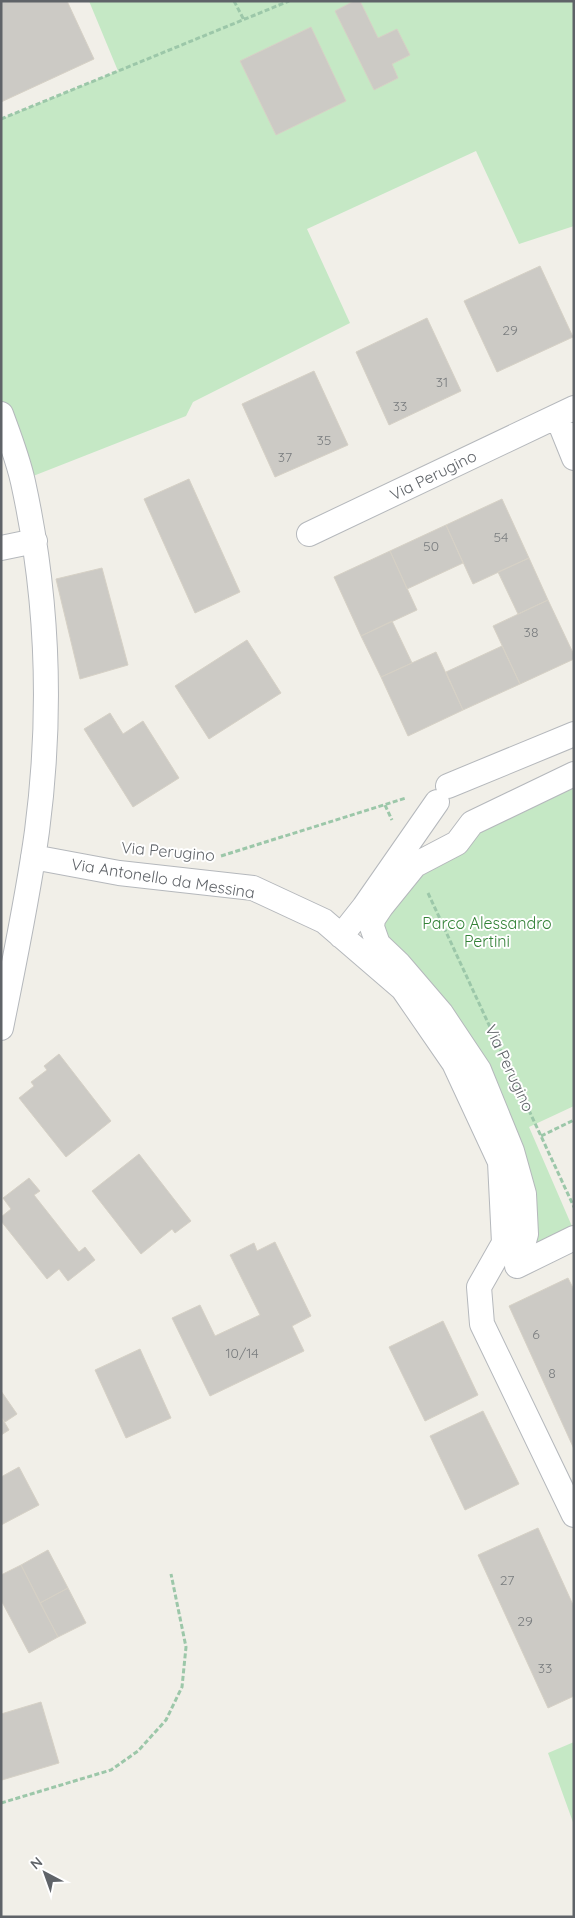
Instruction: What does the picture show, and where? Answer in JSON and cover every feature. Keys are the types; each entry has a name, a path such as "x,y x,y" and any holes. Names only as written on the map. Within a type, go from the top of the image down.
{"street":[{"name":"Via Perugino","path":"309,534 565,412 574,458"},
{"path":"1,414 22,480 35,541 44,626 45,702 42,769 33,857 1,1028"},
{"path":"1,548 35,541"},
{"path":"341,936 410,855 442,794 574,734"},
{"path":"410,855 457,843 472,823 574,774"},
{"path":"410,855 405,876 373,919 372,927 378,944 399,964 441,1013 479,1070 512,1151 524,1194 526,1234 517,1266 574,1238"},
{"name":"Via Antonello da Messina","path":"33,857 120,873 252,888 324,921 403,989 454,1063 500,1162 504,1243 480,1287 482,1324 574,1515"}],"path":[{"path":"234,1 244,20"},
{"path":"1,119 289,1"},
{"name":"Via Perugino","path":"218,858 385,805 442,794"},
{"name":"Via Perugino","path":"385,805 503,1054"},
{"name":"Via Perugino","path":"512,1072 574,1207"},
{"path":"541,1136 574,1120"},
{"path":"1,1803 111,1770 138,1751 166,1720 182,1687 186,1647 171,1574"}],"green space":[{"path":"89,1 574,1 574,226 519,244 476,151 307,229 350,323 193,402 186,416 23,480 1,414 1,119 118,71"},
{"name":"Parco Alessandro Pertini","path":"574,779 574,1106 529,1127 574,1231 519,1264 525,1194 380,945 384,908 477,825"},
{"path":"574,1742 574,1825 548,1753"}],"building":[{"path":"1,1 67,1 94,59 1,102"},
{"path":"354,1 360,1 378,38 397,29 410,55 392,64 398,78 374,90 335,11"},
{"path":"311,27 346,101 276,135 240,61"},
{"path":"540,266 573,337 497,372 464,301"},
{"path":"427,318 461,391 389,425 356,352"},
{"path":"314,371 348,445 275,477 242,404"},
{"path":"189,479 240,592 195,613 144,499"},
{"path":"502,499 529,558 473,584 446,525"},
{"path":"446,525 463,563 407,589 390,551"},
{"path":"390,551 417,610 361,636 334,577"},
{"path":"529,558 548,600 518,614 498,572"},
{"path":"102,568 128,665 80,679 56,579"},
{"path":"548,600 574,655 574,659 520,684 493,626"},
{"path":"392,621 412,663 381,677 361,636"},
{"path":"247,640 281,693 209,739 175,686"},
{"path":"502,646 520,684 463,710 446,672"},
{"path":"436,652 463,710 408,736 381,677"},
{"path":"110,713 123,734 143,721 179,778 133,807 84,729"},
{"path":"59,1054 111,1121 66,1157 19,1098 34,1086 31,1082 47,1070 44,1066"},
{"path":"139,1154 191,1221 175,1233 172,1229 141,1254 92,1191"},
{"path":"29,1178 40,1191 34,1195 79,1252 85,1247 95,1260 68,1281 59,1269 47,1279 1,1221 1,1217 11,1209 3,1198"},
{"path":"275,1242 311,1316 292,1326 304,1351 210,1396 172,1318 200,1305 215,1336 260,1315 230,1255 254,1243 257,1251"},
{"path":"568,1278 574,1290 574,1449 509,1306"},
{"path":"443,1321 478,1395 425,1421 389,1347"},
{"path":"140,1349 171,1418 126,1438 95,1370"},
{"path":"1,1391 17,1414 5,1422 1,1418"},
{"path":"483,1411 519,1484 465,1510 430,1436"},
{"path":"1,1418 9,1430 1,1435"},
{"path":"19,1467 39,1505 1,1525 1,1477"},
{"path":"538,1528 574,1607 574,1696 548,1708 478,1555"},
{"path":"48,1550 68,1588 40,1603 21,1565"},
{"path":"21,1565 58,1637 29,1653 1,1600 1,1575"},
{"path":"68,1588 86,1623 58,1637 40,1603"},
{"path":"41,1702 59,1763 2,1780 1,1714"}]}
